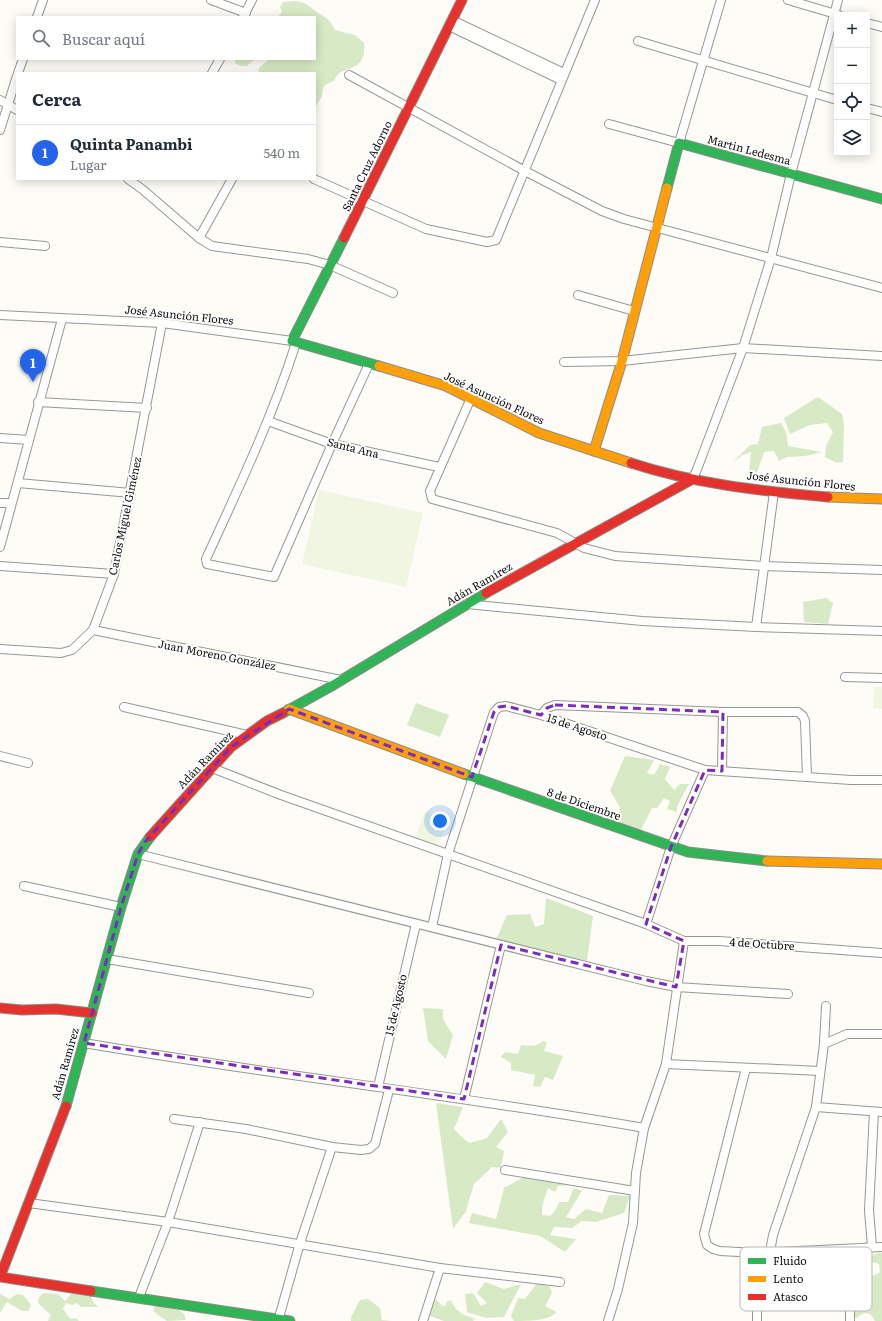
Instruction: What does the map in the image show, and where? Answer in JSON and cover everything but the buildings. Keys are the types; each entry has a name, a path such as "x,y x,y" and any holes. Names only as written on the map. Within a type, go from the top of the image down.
{"street":[{"path":"38,16 43,0"},
{"path":"211,0 245,15 252,0"},
{"name":"Santa Cruz Adorno","path":"294,342 330,265 364,201 462,0"},
{"path":"316,180 426,229 464,238 492,242 496,240 523,170 595,0"},
{"path":"594,451 622,361 656,226 721,0"},
{"path":"788,0 834,13"},
{"path":"837,12 838,0"},
{"path":"451,23 563,76"},
{"path":"691,480 696,472 743,348 771,258 790,174 812,94 834,24"},
{"path":"870,24 882,27"},
{"path":"638,41 812,94 834,99"},
{"path":"18,72 23,60"},
{"path":"213,72 219,60"},
{"path":"349,75 523,170 602,211 624,219 656,226 882,288"},
{"path":"0,130 4,102 16,78"},
{"path":"4,102 16,109"},
{"path":"870,109 882,112"},
{"name":"Martin Ledesma","path":"609,124 882,199"},
{"path":"129,180 199,238 212,246 308,259 330,265 393,293"},
{"path":"199,238 231,180"},
{"path":"0,242 45,246"},
{"path":"578,295 634,311"},
{"name":"José Asunción Flores","path":"0,315 162,323 294,342 446,386 539,433 691,480 774,492 851,499 882,499"},
{"path":"0,547 38,402 62,319"},
{"name":"Carlos Miguel Giménez","path":"0,649 61,653 72,650 93,630 114,574 147,408 162,323"},
{"path":"294,342 280,394 206,559 207,564 274,577 332,444 369,364"},
{"path":"564,362 622,361 743,348 882,356"},
{"path":"471,398 439,467 430,491 432,500 557,533 574,544 592,551 615,556 764,566 882,570"},
{"path":"38,402 147,408"},
{"name":"Santa Ana","path":"268,421 332,444 439,467"},
{"path":"0,438 29,440"},
{"name":"Adán Ramírez","path":"0,1277 4,1258 29,1203 67,1103 121,907 138,854 145,842 232,746 246,735 467,604 691,480"},
{"path":"18,483 130,493"},
{"path":"756,627 774,492"},
{"path":"0,502 11,503"},
{"path":"0,566 114,574"},
{"path":"467,604 642,621 756,627 882,631"},
{"name":"Juan Moreno González","path":"93,630 341,680"},
{"path":"845,678 882,678"},
{"path":"541,715 547,708 555,705 723,712 798,712 806,721 807,777"},
{"name":"15 de Agosto","path":"432,927 448,854 494,712 499,707 506,706 541,715 705,770 851,780 882,780"},
{"path":"124,707 246,735"},
{"name":"8 de Diciembre","path":"289,709 472,777 671,847 704,855 751,860 882,864"},
{"path":"722,771 723,712"},
{"path":"0,756 28,763"},
{"name":"4 de Octubre","path":"212,768 281,795 646,924 684,941 726,942 882,953"},
{"path":"646,924 671,847 705,770"},
{"path":"138,854 646,981 676,987 788,994"},
{"path":"24,886 121,907"},
{"name":"15 de Agosto","path":"378,1087 416,924"},
{"path":"608,1321 618,1288 633,1223 639,1156 644,1128 666,1064 676,987 684,941"},
{"path":"464,1099 501,945"},
{"path":"107,959 310,993"},
{"path":"771,1247 773,1235 816,1107 824,1044 826,1006"},
{"path":"0,1008 56,1009 92,1013"},
{"path":"824,1044 847,1034 882,1034"},
{"path":"84,1043 265,1072 464,1099 644,1128"},
{"path":"666,1064 820,1071"},
{"path":"740,1252 712,1249 704,1240 704,1234 746,1068"},
{"path":"174,1119 246,1129 332,1147 360,1150 369,1149 375,1144 390,1090"},
{"path":"816,1107 878,1112 869,1210 872,1247 882,1247"},
{"path":"139,1297 168,1222 200,1122"},
{"path":"279,1320 300,1243 332,1147"},
{"path":"505,1170 635,1191"},
{"path":"29,1203 168,1222 300,1243 440,1268 560,1282"},
{"path":"423,1321 440,1268"},
{"path":"0,1277 290,1321"},
{"path":"758,1311 758,1321"}],"highlighted area":[{"path":"555,705 723,712 722,771 705,770 671,847 646,924 684,941 676,987 501,945 464,1099 84,1043 121,907 138,854 145,842 231,747 289,709 472,777 494,712 499,707 506,706 541,715 547,708"}],"green space":[{"path":"296,1 306,4 326,18 335,30 355,35 364,43 364,53 361,60 357,65 341,72 337,75 335,80 324,86 321,98 316,106 316,72 258,72 259,68 268,60 316,60 316,16 279,16 282,11 280,7 283,2"},
{"path":"235,60 254,60 247,66 241,66 235,63"},
{"path":"818,397 842,414 844,425 843,462 837,463 825,457 826,446 833,432 827,423 810,425 790,434 784,418"},
{"path":"781,423 786,432 788,446 822,452 806,456 787,457 779,461 774,451 764,452 756,476 749,474 751,452 743,455 733,462 750,445 758,444 762,427"},
{"path":"319,490 423,513 406,587 302,564"},
{"path":"826,598 833,603 828,624 804,622 803,602"},
{"path":"874,687 882,687 882,709 873,708"},
{"path":"416,703 449,715 440,737 407,725"},
{"path":"625,756 654,760 647,773 654,775 660,764 670,767 665,779 674,790 680,784 689,784 677,806 677,812 667,809 670,801 664,798 657,808 652,808 639,834 616,824 620,807 610,791"},
{"path":"425,812 448,820 438,846 415,838"},
{"path":"546,898 593,916 587,961 496,940 507,915 530,914 535,927 544,924"},
{"path":"423,1008 443,1009 443,1019 453,1035 446,1059 428,1041"},
{"path":"544,1041 547,1043 544,1051 563,1056 553,1080 545,1077 540,1087 533,1086 535,1075 511,1070 511,1063 501,1057 505,1052 518,1054 521,1045 535,1046"},
{"path":"436,1103 463,1107 454,1129 470,1143 487,1138 501,1119 508,1132 496,1147 504,1151 501,1168 492,1167 474,1184 466,1211 453,1229"},
{"path":"528,1175 581,1184 558,1186 555,1192 548,1188 542,1206 542,1215 550,1216 555,1211 559,1202 568,1202 574,1188 582,1191 566,1217 574,1219 586,1209 602,1213 609,1195 630,1196 624,1213 596,1222 582,1221 572,1228 554,1227 550,1235 576,1239 565,1252 540,1236 469,1223 472,1213 496,1219 504,1188"},
{"path":"882,1253 882,1321 875,1321 870,1314 864,1313 856,1318 851,1317 850,1311 872,1311 872,1276 880,1272 879,1264 872,1262 872,1256"},
{"path":"485,1282 504,1289 521,1284 504,1317 486,1318 467,1312 465,1294 473,1293 481,1306 487,1303 477,1293"},
{"path":"537,1283 550,1287 552,1293 545,1306 557,1312 543,1319 514,1321 511,1316 518,1298 525,1299"},
{"path":"44,1293 58,1294 65,1301 72,1293 91,1297 93,1302 98,1307 81,1307 77,1303 72,1305 66,1303 63,1309 70,1319 76,1318 79,1321 48,1321 51,1315 38,1303 39,1297"},
{"path":"0,1294 9,1299 17,1294 23,1295 31,1305 28,1311 22,1311 7,1302 0,1313"},
{"path":"368,1299 380,1308 382,1320 391,1321 351,1321 351,1317 360,1300"},
{"path":"437,1300 442,1306 446,1306 447,1302 451,1300 457,1310 475,1319 473,1321 444,1321 427,1315 428,1302"},
{"path":"154,1306 179,1310 184,1314 186,1320 167,1321 154,1312"}],"traffic: fast":[{"path":"667,188 679,143 882,199"},
{"path":"344,238 292,341 379,366"},
{"path":"283,713 330,687 486,593"},
{"path":"464,774 688,852 767,861"},
{"path":"66,1106 121,907 138,854 150,837"},
{"path":"91,1291 290,1321"}],"traffic: slow":[{"path":"594,451 622,361 667,188"},
{"path":"379,366 446,386 539,433 631,463"},
{"path":"828,497 882,499"},
{"path":"289,709 464,774"},
{"path":"767,861 882,864"}],"traffic: jam":[{"path":"344,238 462,0"},
{"path":"631,463 679,476 728,486 828,497"},
{"path":"486,593 691,480"},
{"path":"150,837 231,747 267,721 283,713"},
{"path":"0,1008 22,1010 56,1009 92,1013"},
{"path":"66,1106 0,1277 91,1291"}],"place":[{"name":"Quinta Panambi","path":"33,382"}]}
